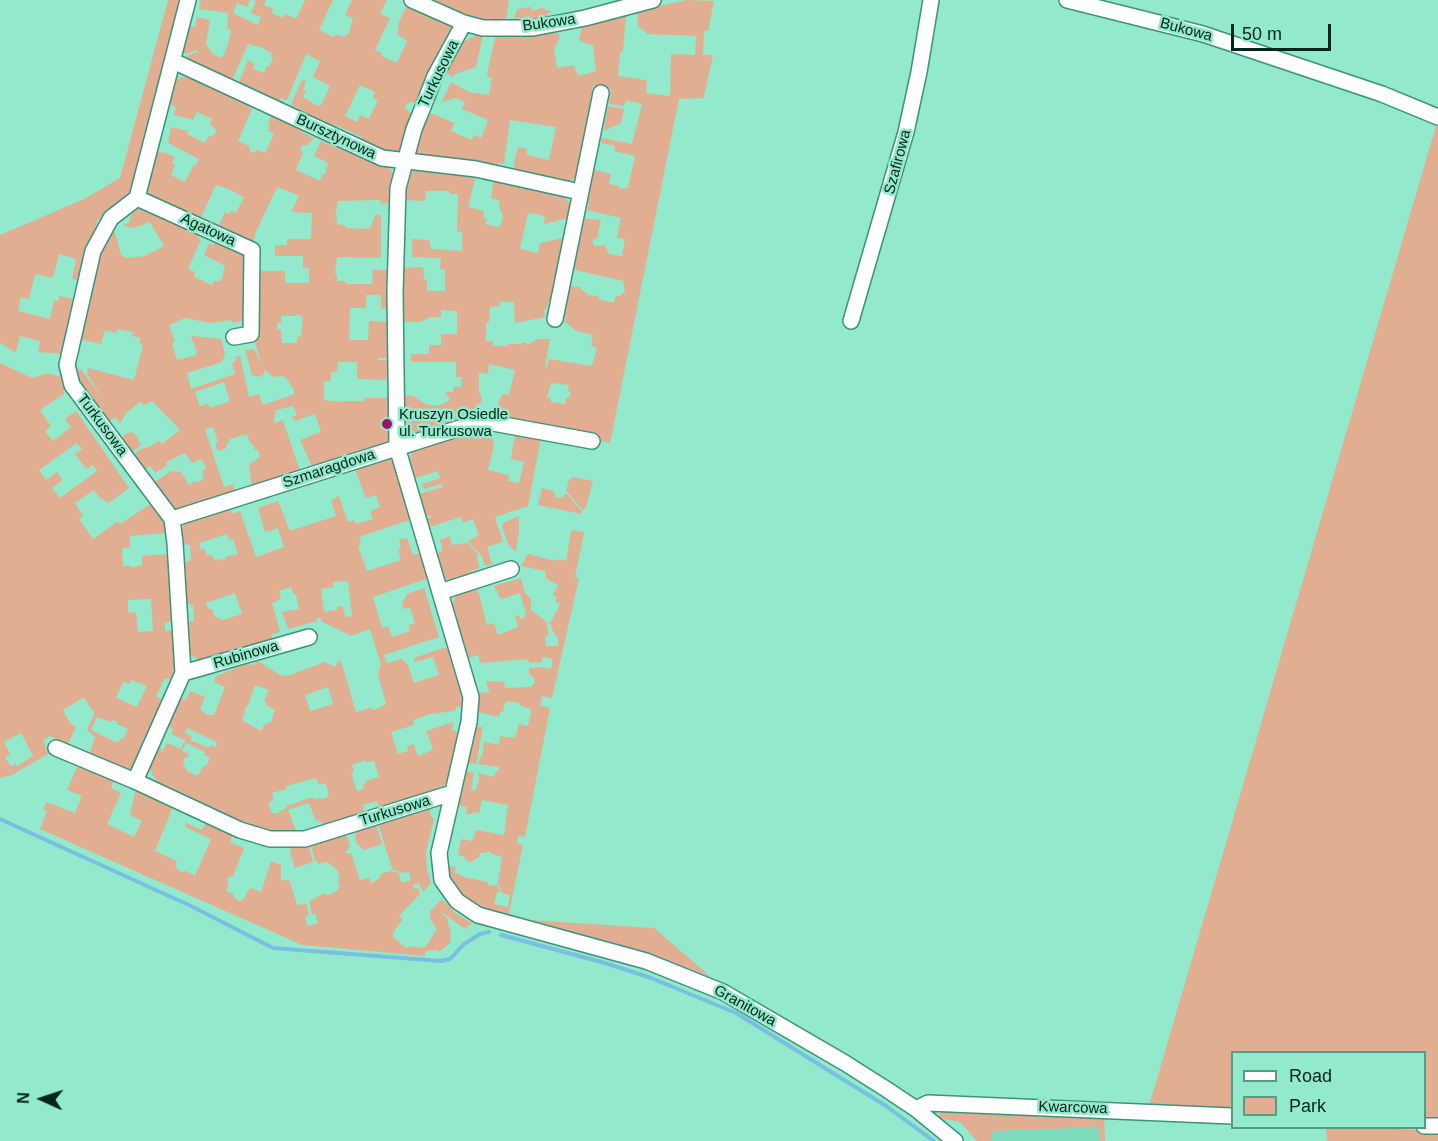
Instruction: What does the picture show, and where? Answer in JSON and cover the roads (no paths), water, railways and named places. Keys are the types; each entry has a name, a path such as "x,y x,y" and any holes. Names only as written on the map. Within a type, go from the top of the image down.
{"street":[{"path":"137,198 188,0"},
{"name":"Bukowa","path":"412,0 464,23 483,28 533,28 585,18 653,0"},
{"name":"Szafirowa","path":"851,321 906,132 931,0"},
{"name":"Bukowa","path":"1067,0 1203,34 1382,94 1438,117"},
{"name":"Turkusowa","path":"464,23 435,76 414,129 398,188 397,447 471,697 469,722 439,853 442,879 457,901 478,915 509,924"},
{"name":"Bursztynowa","path":"173,61 382,158 476,170 580,192"},
{"path":"555,319 601,93"},
{"name":"Turkusowa","path":"137,198 111,218 93,251 67,365 72,385 172,519"},
{"name":"Agatowa","path":"137,198 252,250 251,334 234,337"},
{"name":"Szmaragdowa","path":"172,519 482,420 592,441"},
{"path":"135,781 183,673 172,519"},
{"path":"440,592 511,569"},
{"name":"Rubinowa","path":"183,673 309,638"},
{"name":"Turkusowa","path":"56,748 135,781 240,830 270,839 305,839 452,793"},
{"name":"Granitowa","path":"509,924 646,961 723,992 845,1063 916,1109 955,1141"},
{"name":"Kwarcowa","path":"916,1109 928,1103 1231,1116"}],"waterway":[{"path":"0,819 191,906 273,948 441,961 450,959 464,944 480,934 489,932"},
{"path":"501,935 651,978 736,1013 886,1106 934,1141"}],"place":[{"name":"Kruszyn Osiedle ul. Turkusowa","path":"387,424"}]}
